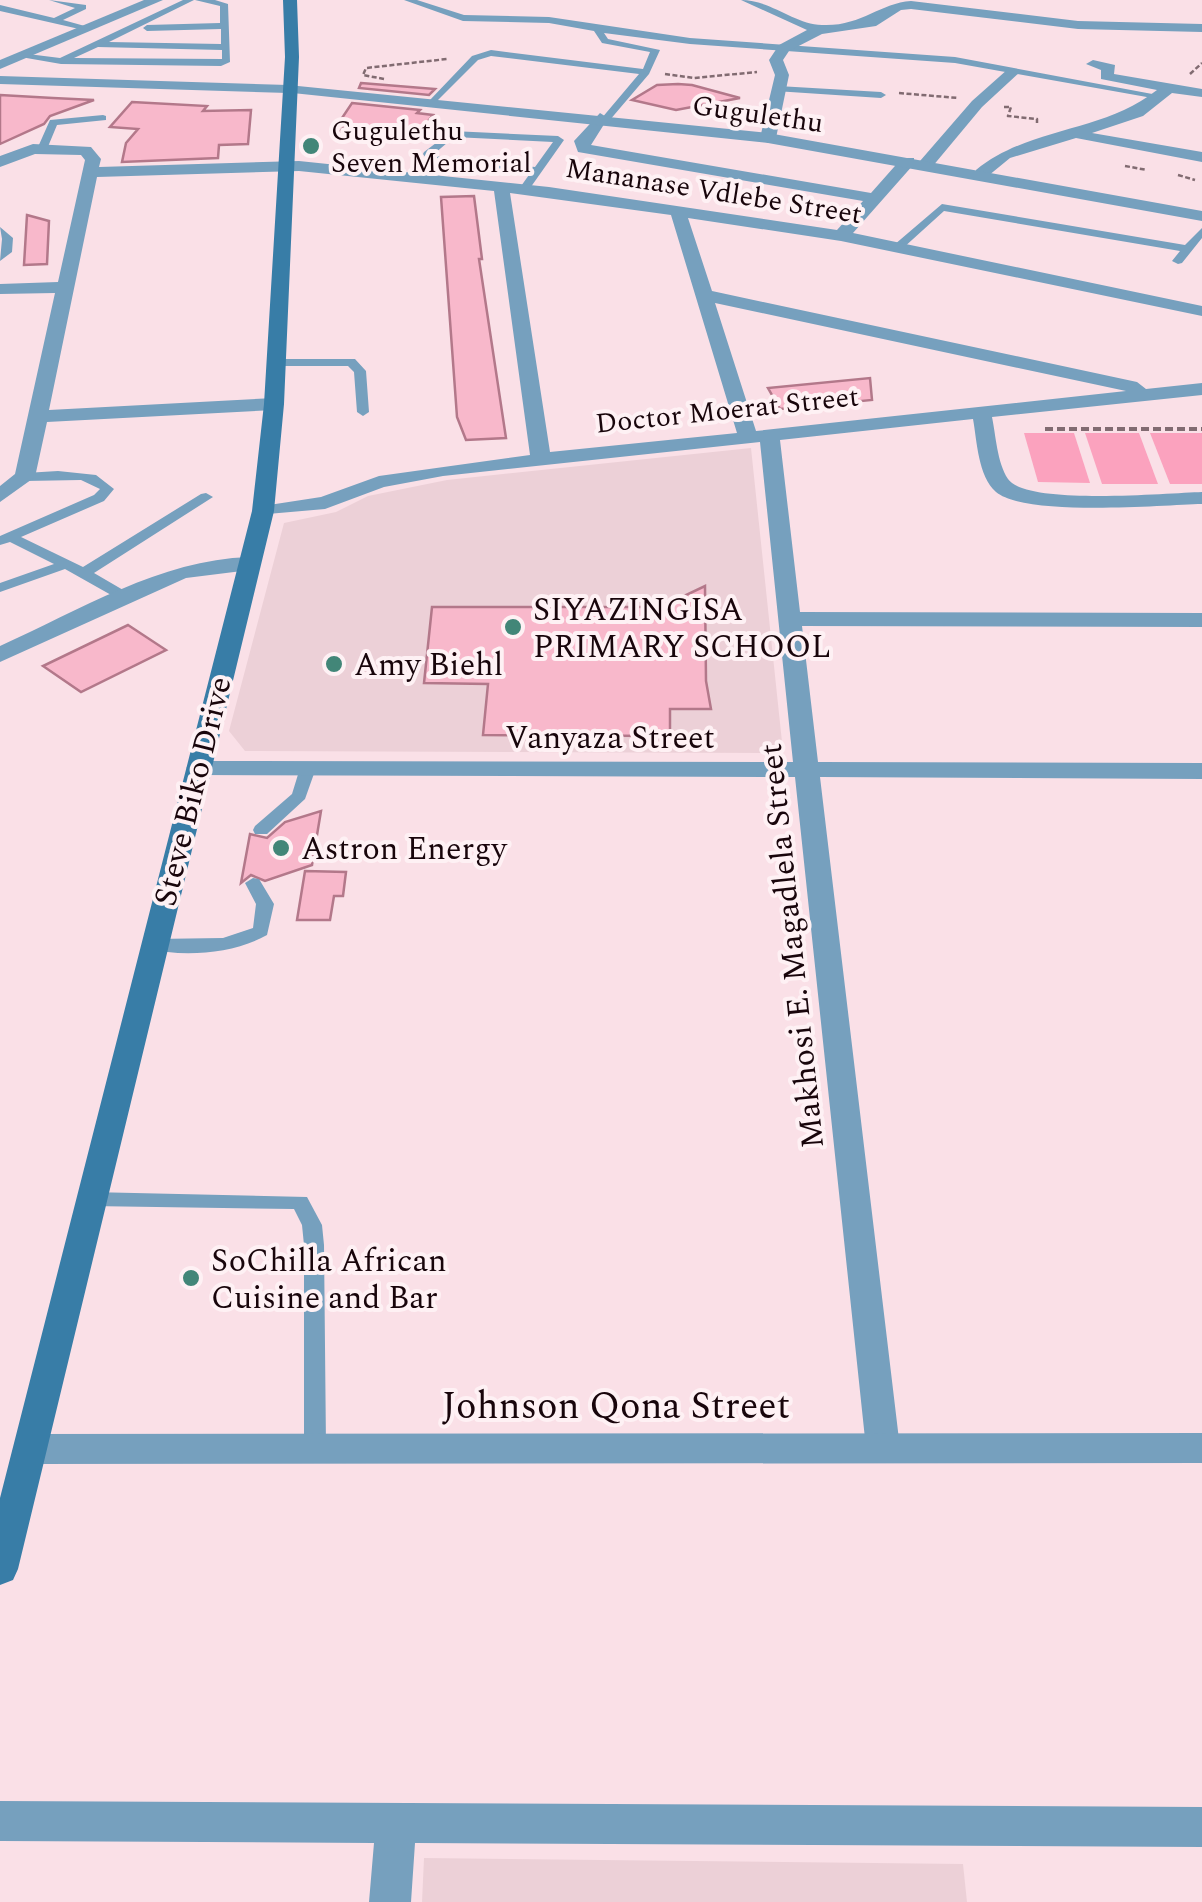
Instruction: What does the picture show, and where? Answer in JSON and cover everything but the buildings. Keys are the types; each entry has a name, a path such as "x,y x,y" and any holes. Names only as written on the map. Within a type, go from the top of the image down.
{"main road":[{"name":"Steve Biko Drive","path":"0,1569 7,1512 30,1449 262,511 274,404 284,166 295,90 290,0"}],"street":[{"path":"0,65 156,0"},
{"path":"748,0 818,30"},
{"path":"768,138 780,72 776,60 784,48 818,30 871,24 903,5 1078,25 1202,28"},
{"path":"1004,16 1011,34"},
{"path":"0,44 20,56"},
{"path":"1093,64 1110,68 1106,76 1110,78 1163,92 1202,92"},
{"path":"841,236 872,198 917,162 1013,72"},
{"name":"Gugulethu","path":"0,80 295,90 603,118 768,138 917,162 1202,216"},
{"path":"982,174 1004,155 1130,116 1163,92"},
{"path":"603,118 582,141 584,149 872,198"},
{"path":"1072,132 1202,157"},
{"path":"0,162 43,148 85,150 93,159 25,477 0,496"},
{"name":"Mananase Vdlebe Street","path":"92,172 284,166 524,188 841,236 1202,310"},
{"path":"501,186 541,460"},
{"name":"Makhosi E. Magadlela Street","path":"676,209 703,295 758,436 790,618 883,1448"},
{"path":"0,290 66,287"},
{"path":"703,295 1161,394"},
{"name":"Doctor Moerat Street","path":"262,511 326,503 366,486 411,476 1202,390"},
{"path":"38,417 274,404"},
{"path":"980,413 999,481 1012,494 1043,498 1202,498"},
{"path":"0,654 192,568 249,564"},
{"path":"790,618 1202,620"},
{"name":"Vanyaza Street","path":"198,768 1202,771"},
{"name":"Johnson Qona Street","path":"30,1449 1202,1448"},
{"path":"0,1821 1202,1827"},
{"path":"390,1902 396,1821"}],"lane":[{"path":"53,0 83,7 56,20"},
{"path":"61,60 190,0"},
{"path":"20,56 221,63 227,60 224,4 199,0"},
{"path":"408,0 474,20 552,20 597,29 784,48 927,58 1163,92"},
{"path":"0,8 88,28"},
{"path":"136,28 226,26"},
{"path":"597,29 605,42 654,50 646,72 603,118"},
{"path":"98,44 226,47"},
{"path":"433,102 474,58 505,52 646,72"},
{"path":"778,89 881,95"},
{"path":"43,148 53,122 102,118"},
{"path":"524,188 558,139 452,134 428,154 432,158 536,170"},
{"path":"898,247 935,210 945,207 1187,249"},
{"path":"0,230 8,238 6,252 0,258"},
{"path":"1178,261 1202,230"},
{"path":"274,363 352,362 360,371 362,412"},
{"path":"5,538 98,498 107,489 103,482 87,477 25,477"},
{"path":"84,573 206,497"},
{"path":"5,538 84,573 125,597"},
{"path":"3,589 64,565"},
{"path":"261,830 299,796 308,768"},
{"path":"154,945 214,944 252,938 262,931 266,912 252,884"},
{"path":"90,1199 300,1202 312,1225 314,1245 315,1447"}],"path":[{"path":"346,94 356,82 382,82 386,76 364,75 366,68 474,58"},
{"path":"646,72 694,78 702,74 780,72"},
{"path":"881,95 1011,108 1008,116 1037,119 1036,125 1072,132"},
{"path":"1093,195 1142,148"},
{"path":"1044,429 1202,429"}],"shaded area":[{"path":"1024,433 1074,433 1090,483 1038,482"},
{"path":"1085,433 1139,433 1158,484 1102,484"},
{"path":"1150,433 1202,433 1202,484 1170,484"},
{"name":"SIYAZINGISA PRIMARY SCHOOL","path":"751,448 782,742 765,753 245,751 229,731 284,523 336,512 368,496 447,480"},
{"path":"424,1858 963,1864 967,1902 422,1902"}],"place":[{"name":"Gugulethu Seven Memorial","path":"311,146"},
{"name":"SIYAZINGISA PRIMARY SCHOOL","path":"513,627"},
{"name":"Amy Biehl","path":"334,664"},
{"name":"Astron Energy","path":"281,848"},
{"name":"SoChilla African Cuisine and Bar","path":"191,1278"}]}
